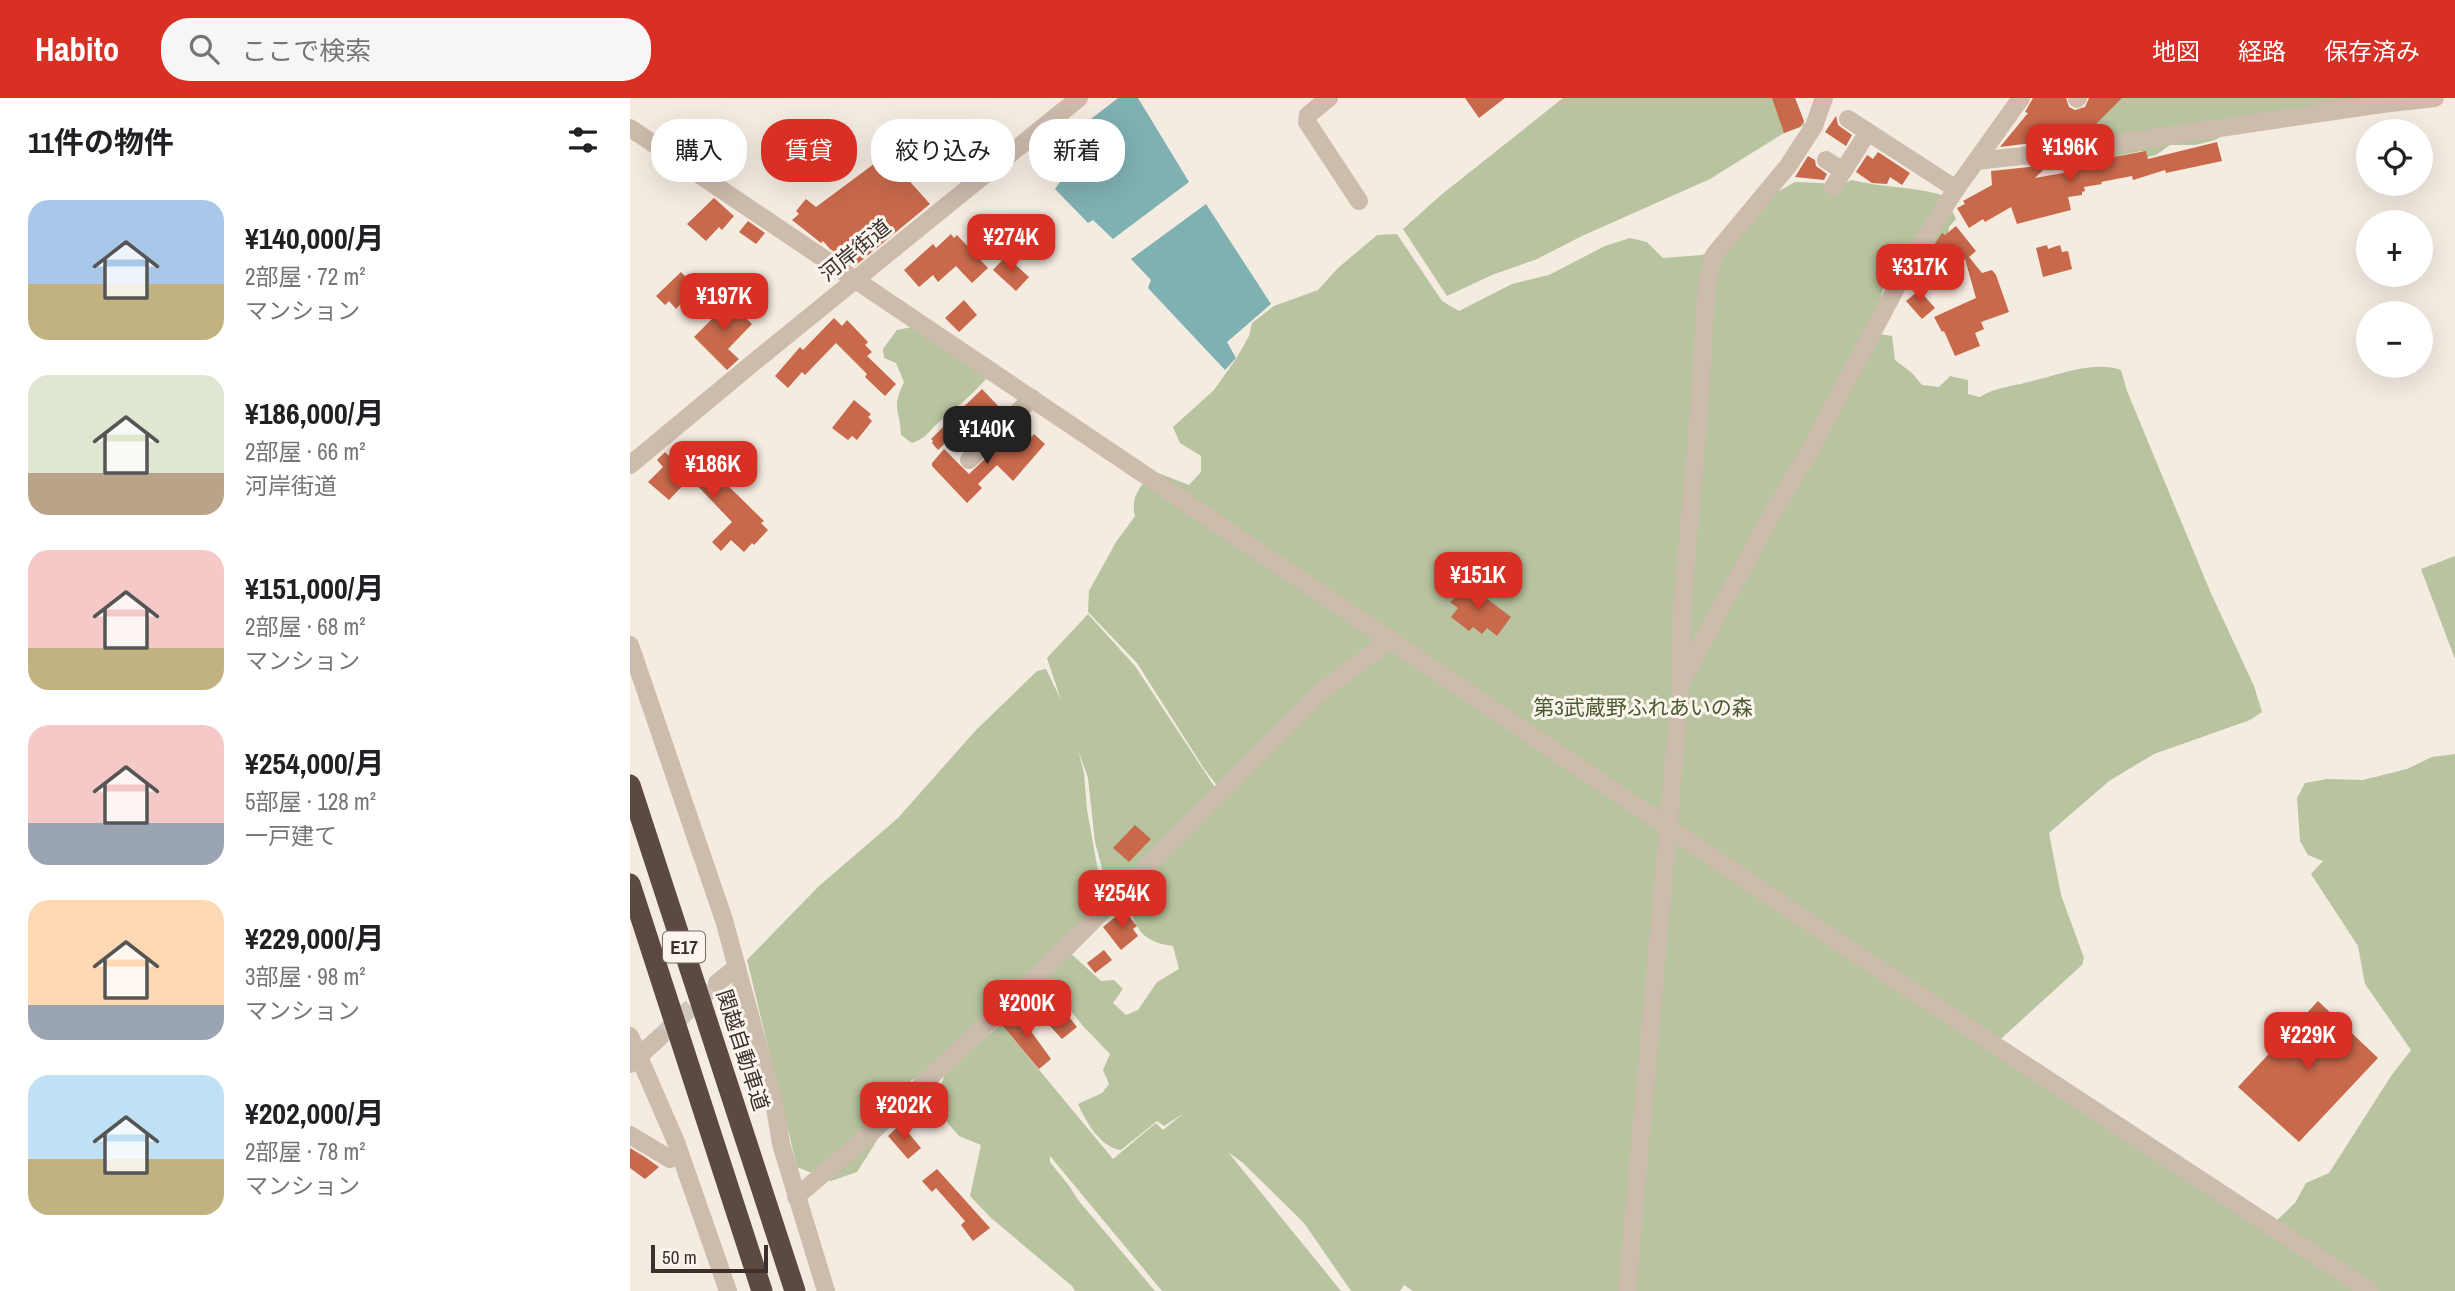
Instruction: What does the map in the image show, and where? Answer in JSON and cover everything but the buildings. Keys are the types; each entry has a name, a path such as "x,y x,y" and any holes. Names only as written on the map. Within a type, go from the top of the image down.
{"highway":[{"name":"関越自動車道","path":"630,785 795,1291"},
{"name":"E17","path":"630,884 762,1291"}],"street":[{"name":"河岸街道","path":"630,465 855,278 1079,98"},
{"path":"1329,98 1308,115 1307,122 1359,201"},
{"path":"1627,1291 1681,682 1682,608 1707,284 1714,255 1794,157 1814,126 1824,98"},
{"path":"1681,682 1774,508 1805,459 1902,276 1956,189 2021,98"},
{"path":"1976,161 2059,152 2435,98"},
{"path":"1848,119 1956,189"},
{"path":"630,128 1668,827 2370,1291"},
{"path":"1833,187 1868,132"},
{"path":"1826,160 1843,171"},
{"path":"969,460 1032,398"},
{"path":"796,1197 872,1132 1049,965 1323,691 1391,639"},
{"path":"630,645 713,882 772,1095 781,1143 826,1291"},
{"path":"717,983 737,967"},
{"path":"630,1036 634,1060 676,1142 723,1288"},
{"path":"634,1060 659,1038"},
{"path":"630,1135 670,1159"}],"green space":[{"path":"1563,98 1795,98 1805,125 1784,133 1710,179 1537,259 1492,275 1447,296 1403,229 1441,195"},
{"path":"2115,98 2408,98 2238,129 2212,141 2195,145 2170,145 2156,155 2147,157 2142,151 2096,160 2088,167 2062,168 2063,154 2078,141 2090,119"},
{"name":"第3武蔵野ふれあいの森","path":"1852,180 1945,196 1956,219 1949,227 1948,235 1931,256 1902,268 1885,282 1876,316 1867,332 1892,336 1895,360 1922,385 1939,387 1950,376 1968,380 1968,394 1980,397 1997,389 2074,370 2110,367 2121,370 2127,391 2210,591 2254,686 2262,712 2250,720 2154,754 2109,781 2049,833 2061,895 2084,958 2082,965 1992,1047 2356,1291 1413,1291 1404,1285 1400,1291 1351,1291 1304,1223 1242,1162 1228,1152 1341,1291 1162,1291 1050,1156 1050,1162 1078,1200 1155,1291 1075,1291 990,1217 970,1196 981,1145 959,1136 935,1108 944,1076 938,1074 911,1080 911,1093 904,1115 881,1134 857,1172 831,1181 797,1167 747,960 819,886 898,818 976,730 1037,671 1046,669 1061,700 1047,658 1088,614 1135,666 1218,792 1110,898 1095,842 1088,778 1078,750 1104,904 1066,949 1101,981 1114,980 1123,989 1113,1003 1126,1015 1138,1010 1157,982 1179,969 1173,946 1153,941 1140,931 1128,896 1225,796 1205,770 1137,663 1088,612 1089,591 1116,542 1135,516 1135,497 1153,471 1189,485 1201,472 1201,456 1180,443 1173,427 1214,390 1236,359 1249,336 1252,323 1274,306 1318,290 1338,268 1377,235 1397,234 1442,301 1459,311 1512,284 1549,275 1605,246 1630,238 1647,242 1663,258 1702,255 1743,233 1777,192 1795,182 1842,184","holes":["1040,996 1059,996 1110,1054 1103,1070 1109,1084 1102,1093 1078,1104 1100,1139 1121,1150 1157,1121 1164,1126 1184,1113 1163,1130 1156,1123 1113,1159 1001,1024 968,1052 1016,1005"]},
{"path":"917,326 983,371 986,379 927,434 912,443 901,435 897,408 904,382 896,363 884,358 883,349 897,330"},
{"path":"2455,556 2455,659 2421,569"},
{"path":"2455,754 2455,1291 2376,1291 2275,1222 2295,1203 2306,1183 2329,1173 2391,1076 2411,1050 2365,984 2358,946 2311,874 2323,861 2308,855 2300,841 2297,798 2305,783 2327,779 2363,780 2407,769 2432,757"}],"water":[{"path":"1118,98 1138,98 1189,182 1113,239 1093,220 1088,223 1055,189 1060,182 1125,182 1125,119 1091,119"},
{"path":"1206,204 1271,304 1227,342 1236,358 1225,370 1148,288 1151,280 1131,259"}],"tunnel":[{"path":"659,1038 717,983"}]}
